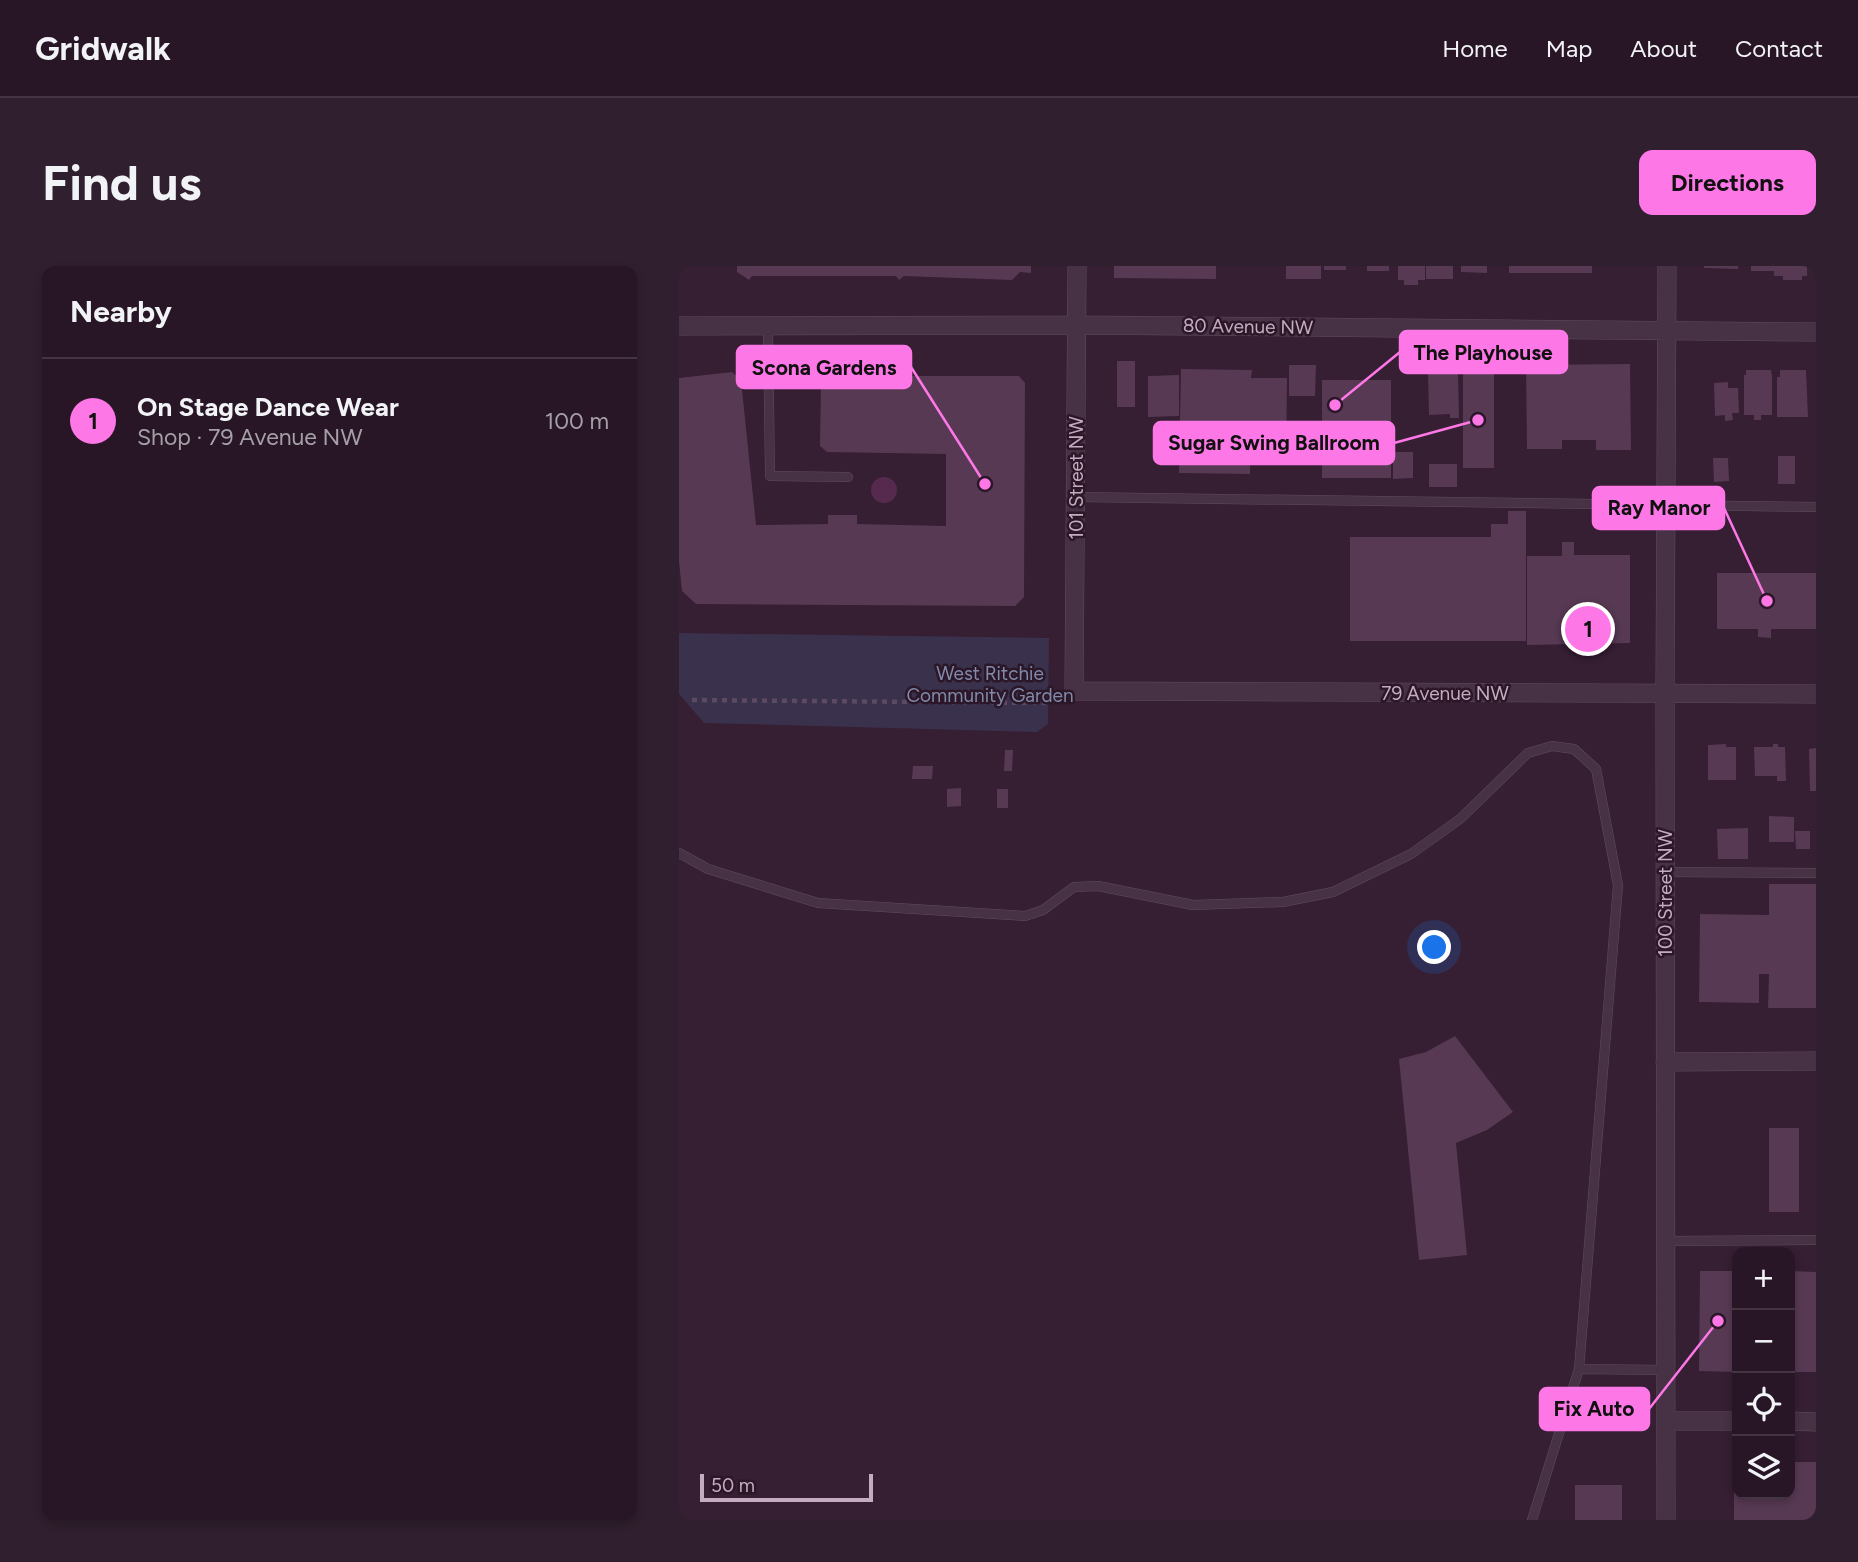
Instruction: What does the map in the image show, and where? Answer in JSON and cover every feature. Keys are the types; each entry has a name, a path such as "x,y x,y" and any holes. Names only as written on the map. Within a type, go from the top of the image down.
{"street":[{"name":"101 Street NW","path":"1074,691 1077,266"},
{"name":"100 Street NW","path":"1666,1520 1667,266"},
{"name":"80 Avenue NW","path":"679,326 1076,325 1816,332"},
{"name":"79 Avenue NW","path":"1074,691 1816,694"},
{"path":"1665,1062 1816,1061"},
{"path":"1667,1421 1732,1421"},
{"path":"1795,1422 1816,1422"}],"lane":[{"path":"768,326 770,476 848,477"},
{"path":"1077,497 1816,507"},
{"path":"679,853 708,869 818,903 1025,916 1043,910 1074,887 1098,886 1193,905 1283,902 1333,892 1411,854 1460,819 1528,753 1552,746 1574,749 1596,769 1618,885 1579,1369 1532,1520"},
{"path":"1665,872 1816,873"},
{"path":"1665,1241 1816,1240"},
{"path":"1579,1369 1667,1370"}],"path":[{"path":"692,700 1048,703 1074,691"}],"green space":[{"name":"West Ritchie Community Garden","path":"679,633 1049,638 1048,724 1037,732 704,723 679,694"}],"shaded area":[{"path":"884,477 893,481 897,490 893,499 884,503 875,499 871,490 875,481"}],"building":[{"path":"737,266 1031,266 1031,273 1020,272 1012,280 904,276 899,280 896,276 752,276 749,280 737,272"},
{"path":"1114,266 1216,266 1216,279 1114,278"},
{"path":"1286,266 1321,266 1321,279 1286,279"},
{"path":"1324,266 1346,266 1346,270 1324,270"},
{"path":"1367,266 1389,266 1389,271 1367,271"},
{"path":"1398,266 1425,266 1425,280 1418,280 1418,285 1404,285 1404,280 1398,280"},
{"path":"1426,266 1453,266 1453,279 1426,279"},
{"path":"1461,266 1487,266 1487,273 1461,272"},
{"path":"1509,266 1592,266 1592,273 1509,273"},
{"path":"1738,266 1738,269 1704,268"},
{"path":"1751,266 1807,266 1807,276 1802,276 1802,280 1783,280 1783,276 1774,276 1774,271 1751,271"},
{"path":"1117,361 1135,361 1135,407 1117,407"},
{"path":"1630,364 1631,450 1596,450 1596,440 1562,440 1562,449 1527,449 1526,365"},
{"path":"1289,365 1316,365 1315,396 1289,396"},
{"path":"1181,369 1252,370 1251,378 1287,378 1286,461 1250,461 1250,474 1179,473"},
{"path":"1746,370 1771,370 1772,415 1761,415 1761,420 1754,420 1754,415 1744,415"},
{"path":"1780,370 1806,370 1808,417 1777,417 1777,377 1780,377"},
{"path":"732,372 741,380 756,525 828,524 828,515 857,515 857,524 946,526 946,454 827,452 820,446 821,384 830,376 1019,376 1025,383 1024,597 1015,606 696,604 682,591 679,561 679,378"},
{"path":"1428,373 1458,373 1459,418 1450,418 1450,414 1429,415"},
{"path":"1463,373 1494,373 1494,468 1463,468"},
{"path":"1179,375 1179,416 1148,417 1148,376"},
{"path":"1322,380 1391,380 1391,478 1322,478"},
{"path":"1728,382 1728,388 1738,388 1739,413 1732,413 1733,420 1725,421 1725,415 1715,416 1714,383"},
{"path":"1393,452 1413,452 1413,478 1393,479"},
{"path":"1778,456 1795,456 1795,484 1778,484"},
{"path":"1713,458 1728,458 1729,481 1714,482"},
{"path":"1429,464 1457,464 1457,487 1429,487"},
{"path":"1508,511 1526,511 1526,641 1350,641 1350,537 1491,537 1491,524 1508,524"},
{"path":"1562,542 1574,542 1574,555 1630,555 1630,643 1527,645 1527,556 1562,556"},
{"path":"1717,573 1816,573 1816,629 1771,629 1771,638 1758,637 1758,629 1717,629"},
{"path":"1726,744 1726,747 1736,747 1736,780 1708,780 1708,745"},
{"path":"1773,744 1785,747 1786,781 1777,781 1777,776 1755,776 1754,747 1773,747"},
{"path":"1816,748 1816,791 1810,791 1809,749"},
{"path":"1005,750 1013,750 1012,771 1004,771"},
{"path":"913,766 933,766 932,779 912,779"},
{"path":"961,788 961,806 947,807 947,789"},
{"path":"997,789 1008,789 1008,808 997,808"},
{"path":"1769,816 1794,817 1794,842 1769,842"},
{"path":"1748,828 1748,859 1718,859 1717,829"},
{"path":"1795,831 1810,831 1810,849 1796,849"},
{"path":"1769,884 1816,884 1816,1008 1768,1008 1769,974 1759,974 1759,1003 1699,1002 1700,914 1769,915"},
{"path":"1455,1036 1513,1112 1487,1130 1456,1143 1467,1255 1419,1260 1399,1059 1426,1052"},
{"path":"1769,1128 1799,1128 1799,1212 1769,1212"},
{"path":"1700,1271 1732,1271 1732,1372 1699,1371"},
{"path":"1795,1271 1816,1272 1816,1372 1795,1372"},
{"path":"1795,1462 1816,1462 1816,1520 1734,1520 1734,1499 1795,1499"},
{"path":"1575,1485 1622,1485 1622,1520 1575,1520"}],"place":[{"name":"The Playhouse","path":"1335,405"},
{"name":"Sugar Swing Ballroom","path":"1478,420"},
{"name":"Scona Gardens","path":"985,484"},
{"name":"Ray Manor","path":"1767,601"},
{"name":"On Stage Dance Wear","path":"1588,629"},
{"name":"Fix Auto","path":"1718,1321"}]}
